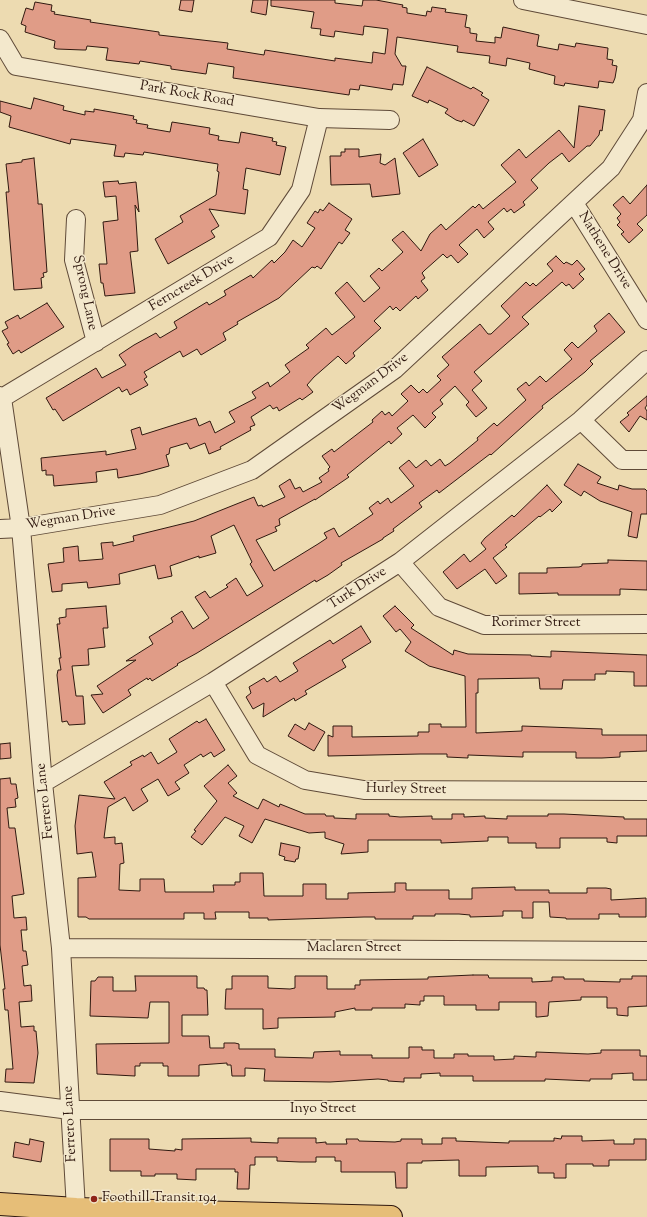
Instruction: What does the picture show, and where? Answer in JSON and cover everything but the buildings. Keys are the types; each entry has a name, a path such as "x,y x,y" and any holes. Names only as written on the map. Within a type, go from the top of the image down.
{"main road":[{"path":"0,1204 76,1209 391,1217"}],"street":[{"path":"523,0 647,25"},
{"name":"Park Rock Road","path":"0,39 16,66 319,118 390,120"},
{"name":"Wegman Drive","path":"0,529 21,528 160,505 252,470 395,369 611,168 642,120 647,93"},
{"name":"Ferncreek Drive","path":"1,397 96,342 269,237 301,190 319,118"},
{"name":"Nathene Drive","path":"574,203 647,320"},
{"name":"Sprong Lane","path":"76,219 74,260 96,342"},
{"name":"Turk Drive","path":"43,783 213,682 400,562 581,420 647,360"},
{"name":"Ferrero Lane","path":"1,397 21,528 43,783 61,948 76,1209"},
{"path":"581,420 622,460 647,460"},
{"name":"Rorimer Street","path":"400,562 439,607 484,625 647,624"},
{"name":"Hurley Street","path":"213,682 257,754 305,780 364,790 647,791"},
{"name":"Maclaren Street","path":"61,948 647,951"},
{"name":"Inyo Street","path":"0,1101 70,1110 647,1110"}],"place":[{"name":"Foothill Transit 194","path":"94,1199"}]}
